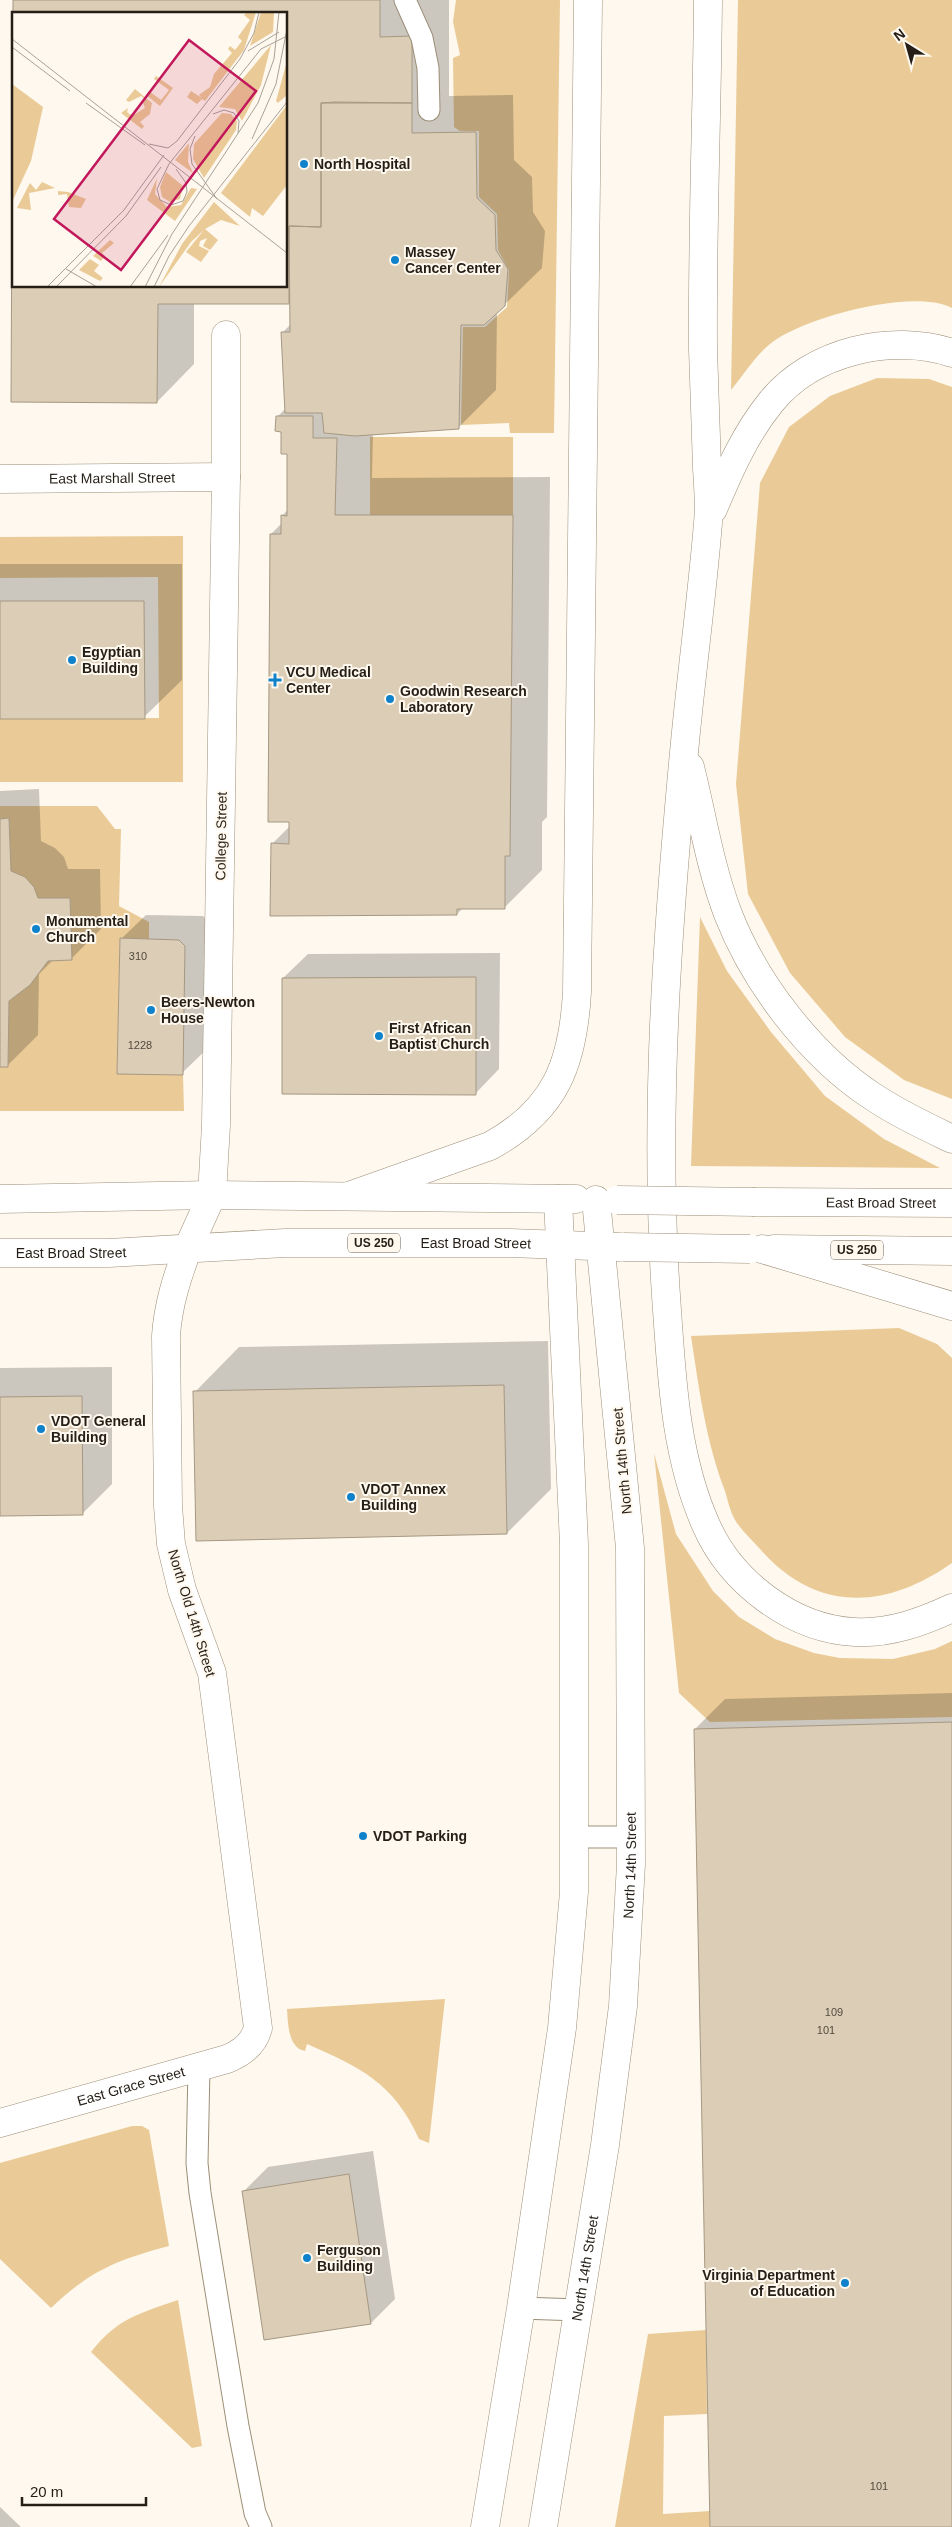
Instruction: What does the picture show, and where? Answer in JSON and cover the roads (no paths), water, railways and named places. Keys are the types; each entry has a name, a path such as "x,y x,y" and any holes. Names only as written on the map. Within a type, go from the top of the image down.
{"main road":[{"path":"349,1196 490,1146 508,1135 540,1106 550,1094 560,1077 571,1046 577,992 588,0"},
{"path":"708,0 703,350 709,517 685,743 666,990 662,1094 662,1244 672,1379 683,1450 696,1500 707,1528 720,1552 743,1579 767,1600 794,1616 824,1627 855,1632 888,1630 923,1622 952,1608"},
{"name":"College Street","path":"212,1195 218,1079 226,477 226,336"},
{"path":"709,517 732,462 756,422 772,400 791,382 814,367 870,347 901,344 934,347 952,353"},
{"name":"East Marshall Street","path":"0,479 226,477"},
{"path":"685,743 728,912 754,969 775,1002 837,1068 871,1095 915,1122 952,1139"},
{"name":"East Broad Street","path":"0,1199 212,1195 952,1203"},
{"name":"North Old 14th Street","path":"212,1195 188,1248 175,1283 167,1317 168,1506 171,1544 182,1590 212,1673 257,2018 256,2038"},
{"path":"484,2527 521,2308 562,2028 574,1892 574,1544 568,1382 558,1199"},
{"name":"North 14th Street","path":"543,2527 605,2145 622,2006 631,1837 630,1548 612,1247 606,1200"},
{"name":"East Broad Street","path":"0,1253 110,1252 285,1242 952,1251"},
{"path":"756,1249 952,1306"},
{"name":"East Grace Street","path":"0,2123 199,2068 240,2054 256,2038"}],"lane":[{"path":"405,0 422,38 428,68 429,110"},
{"path":"574,1836 631,1837"},
{"path":"199,2068 197,2163 200,2193 238,2426 255,2514 261,2527"},
{"path":"521,2308 579,2310"}],"place":[{"name":"North Hospital","path":"304,164"},
{"name":"Massey Cancer Center","path":"395,260"},
{"name":"Egyptian Building","path":"72,660"},
{"name":"VCU Medical Center","path":"275,680"},
{"name":"Goodwin Research Laboratory","path":"390,699"},
{"name":"Monumental Church","path":"36,929"},
{"name":"Beers-Newton House","path":"151,1010"},
{"name":"First African Baptist Church","path":"379,1036"},
{"name":"VDOT General Building","path":"41,1429"},
{"name":"VDOT Annex Building","path":"351,1497"},
{"name":"VDOT Parking","path":"363,1836"},
{"name":"Ferguson Building","path":"307,2258"},
{"name":"Virginia Department of Education","path":"845,2283"}]}
